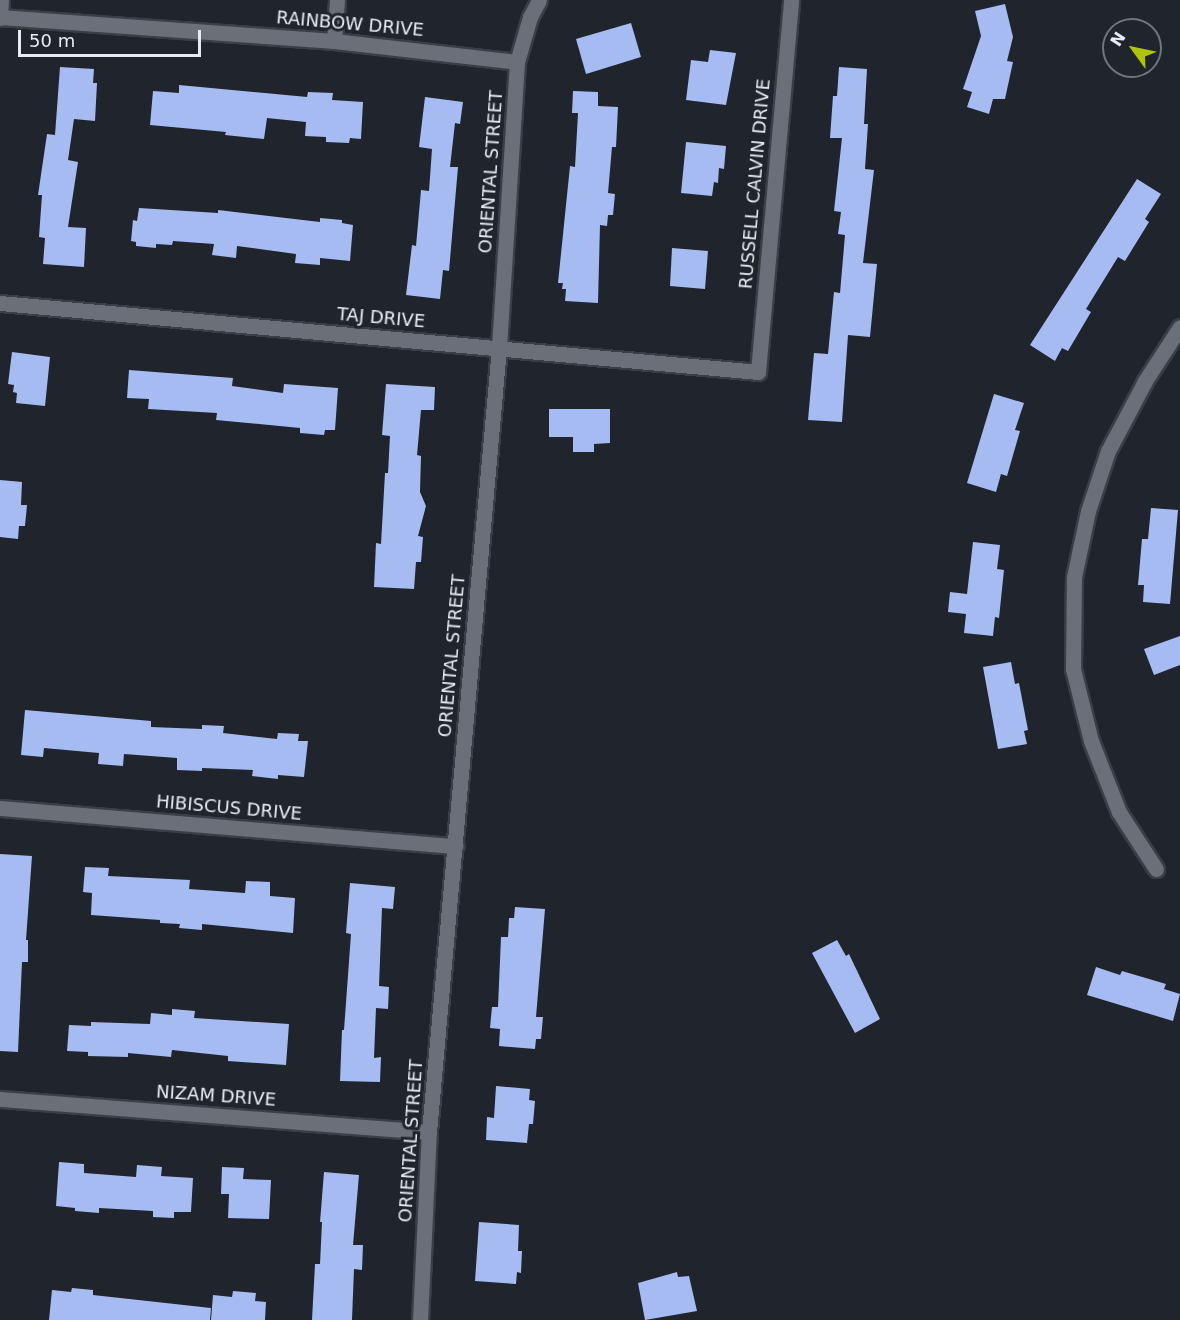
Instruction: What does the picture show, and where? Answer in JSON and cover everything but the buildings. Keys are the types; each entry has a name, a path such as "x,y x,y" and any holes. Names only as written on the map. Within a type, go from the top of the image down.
{"street":[{"path":"0,18 2,0"},
{"path":"334,41 337,0"},
{"name":"ORIENTAL STREET","path":"420,1320 429,1132 500,348 517,62 530,17 539,0"},
{"name":"RUSSELL CALVIN DRIVE","path":"758,372 791,0"},
{"name":"RAINBOW DRIVE","path":"0,18 334,41 517,62"},
{"name":"TAJ DRIVE","path":"0,303 758,372"},
{"path":"1156,869 1119,812 1091,741 1073,669 1074,577 1088,511 1108,451 1145,381 1180,327"},
{"name":"HIBISCUS DRIVE","path":"0,808 455,846"},
{"name":"NIZAM DRIVE","path":"0,1099 429,1132"}]}
